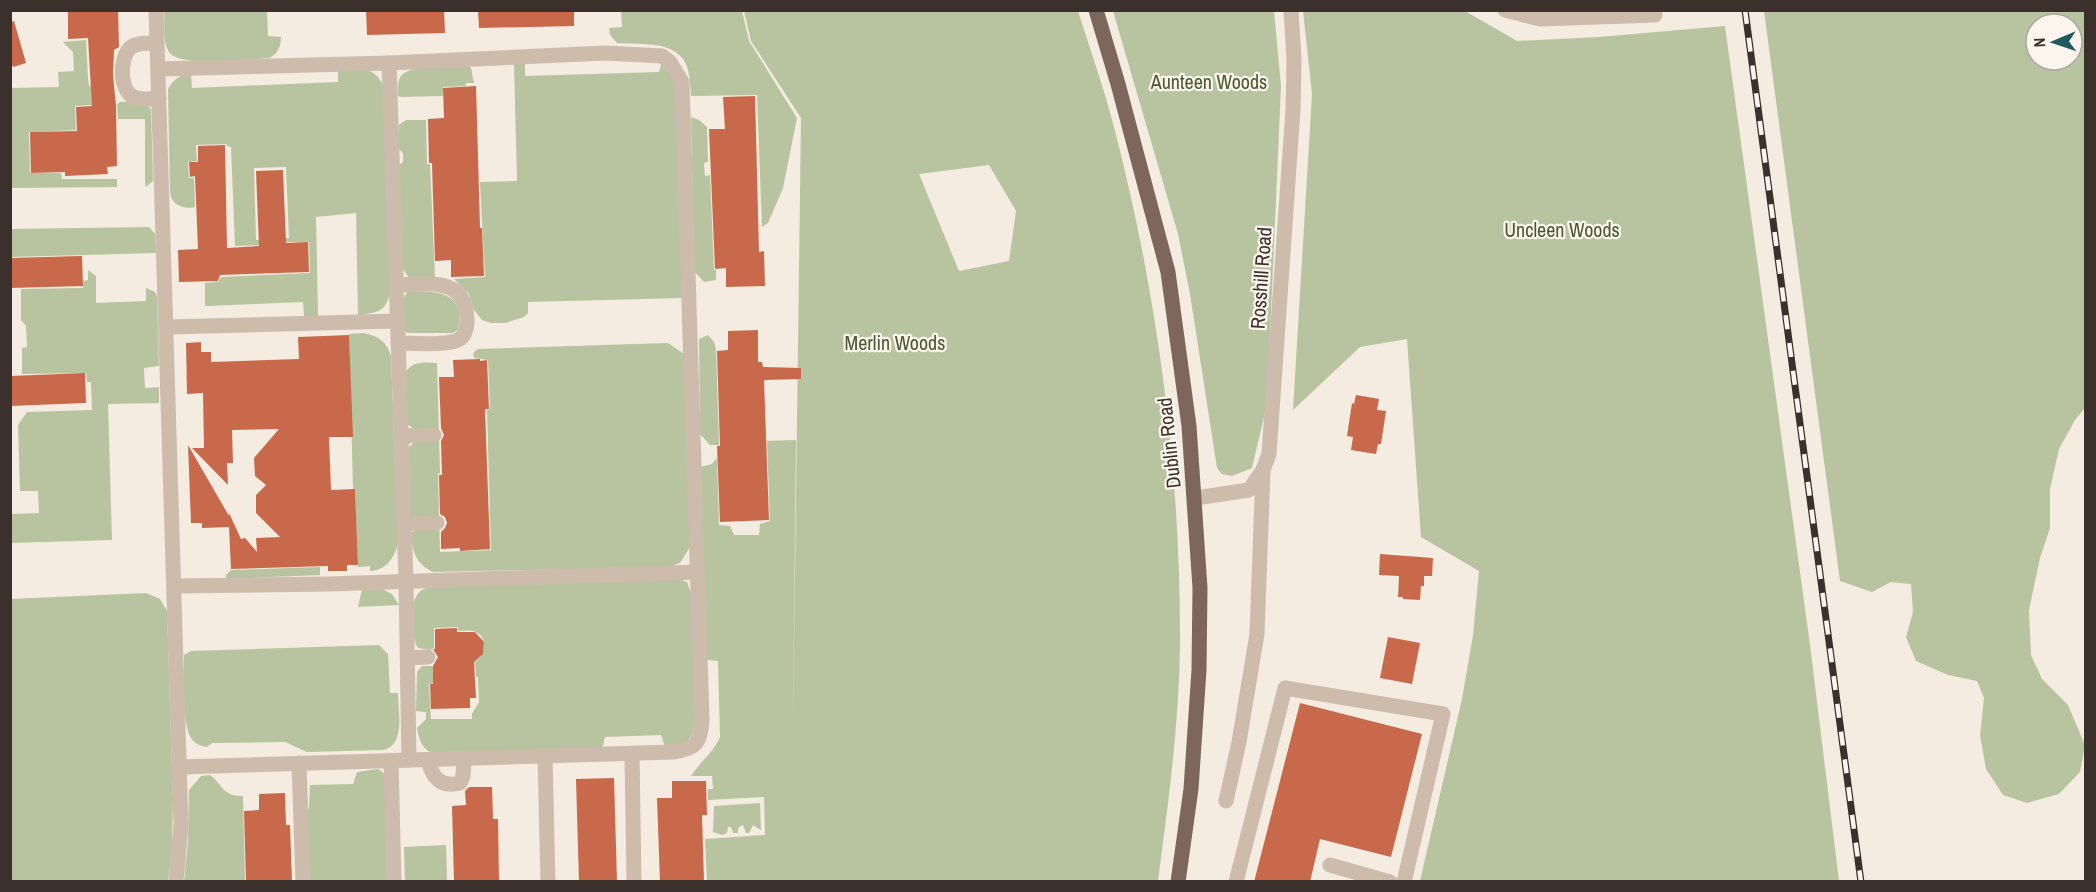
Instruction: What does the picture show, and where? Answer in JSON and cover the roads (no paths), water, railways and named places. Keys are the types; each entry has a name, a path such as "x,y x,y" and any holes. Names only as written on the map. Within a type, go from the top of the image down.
{"main road":[{"name":"Dublin Road","path":"1096,10 1168,272 1190,426 1200,588 1199,670 1191,789 1178,882"}],"street":[{"path":"156,10 180,767 181,825 176,882"},
{"name":"Rosshill Road","path":"1196,498 1249,490 1263,470 1269,454 1293,100 1291,10"},
{"path":"1505,10 1540,19 1655,15"},
{"path":"158,43 135,45 129,49 124,58 123,69 124,88 130,95 136,98 159,98"},
{"path":"159,69 389,63 605,53 662,56 670,62 682,82 702,732 698,742 692,748 684,751 180,767"},
{"path":"389,63 410,760"},
{"path":"396,285 430,284 452,288 459,293 466,305 467,319 466,331 460,339 449,342 398,343"},
{"path":"167,327 397,321"},
{"path":"401,436 434,435"},
{"path":"1226,801 1239,742 1257,634 1263,470"},
{"path":"404,524 436,523"},
{"path":"174,586 406,582 697,572"},
{"path":"408,658 428,657"},
{"path":"1236,882 1285,688 1443,714 1404,882"},
{"path":"632,753 634,882"},
{"path":"545,756 548,882"},
{"path":"428,760 436,780 453,785 460,783 463,776 464,759"},
{"path":"391,761 394,882"},
{"path":"299,763 303,882"},
{"path":"1330,865 1390,882"}],"railway":[{"path":"1745,10 1861,882"}],"park label":[{"name":"Aunteen Woods","path":"1209,82"},
{"name":"Uncleen Woods","path":"1562,230"},
{"name":"Merlin Woods","path":"895,343"}]}
